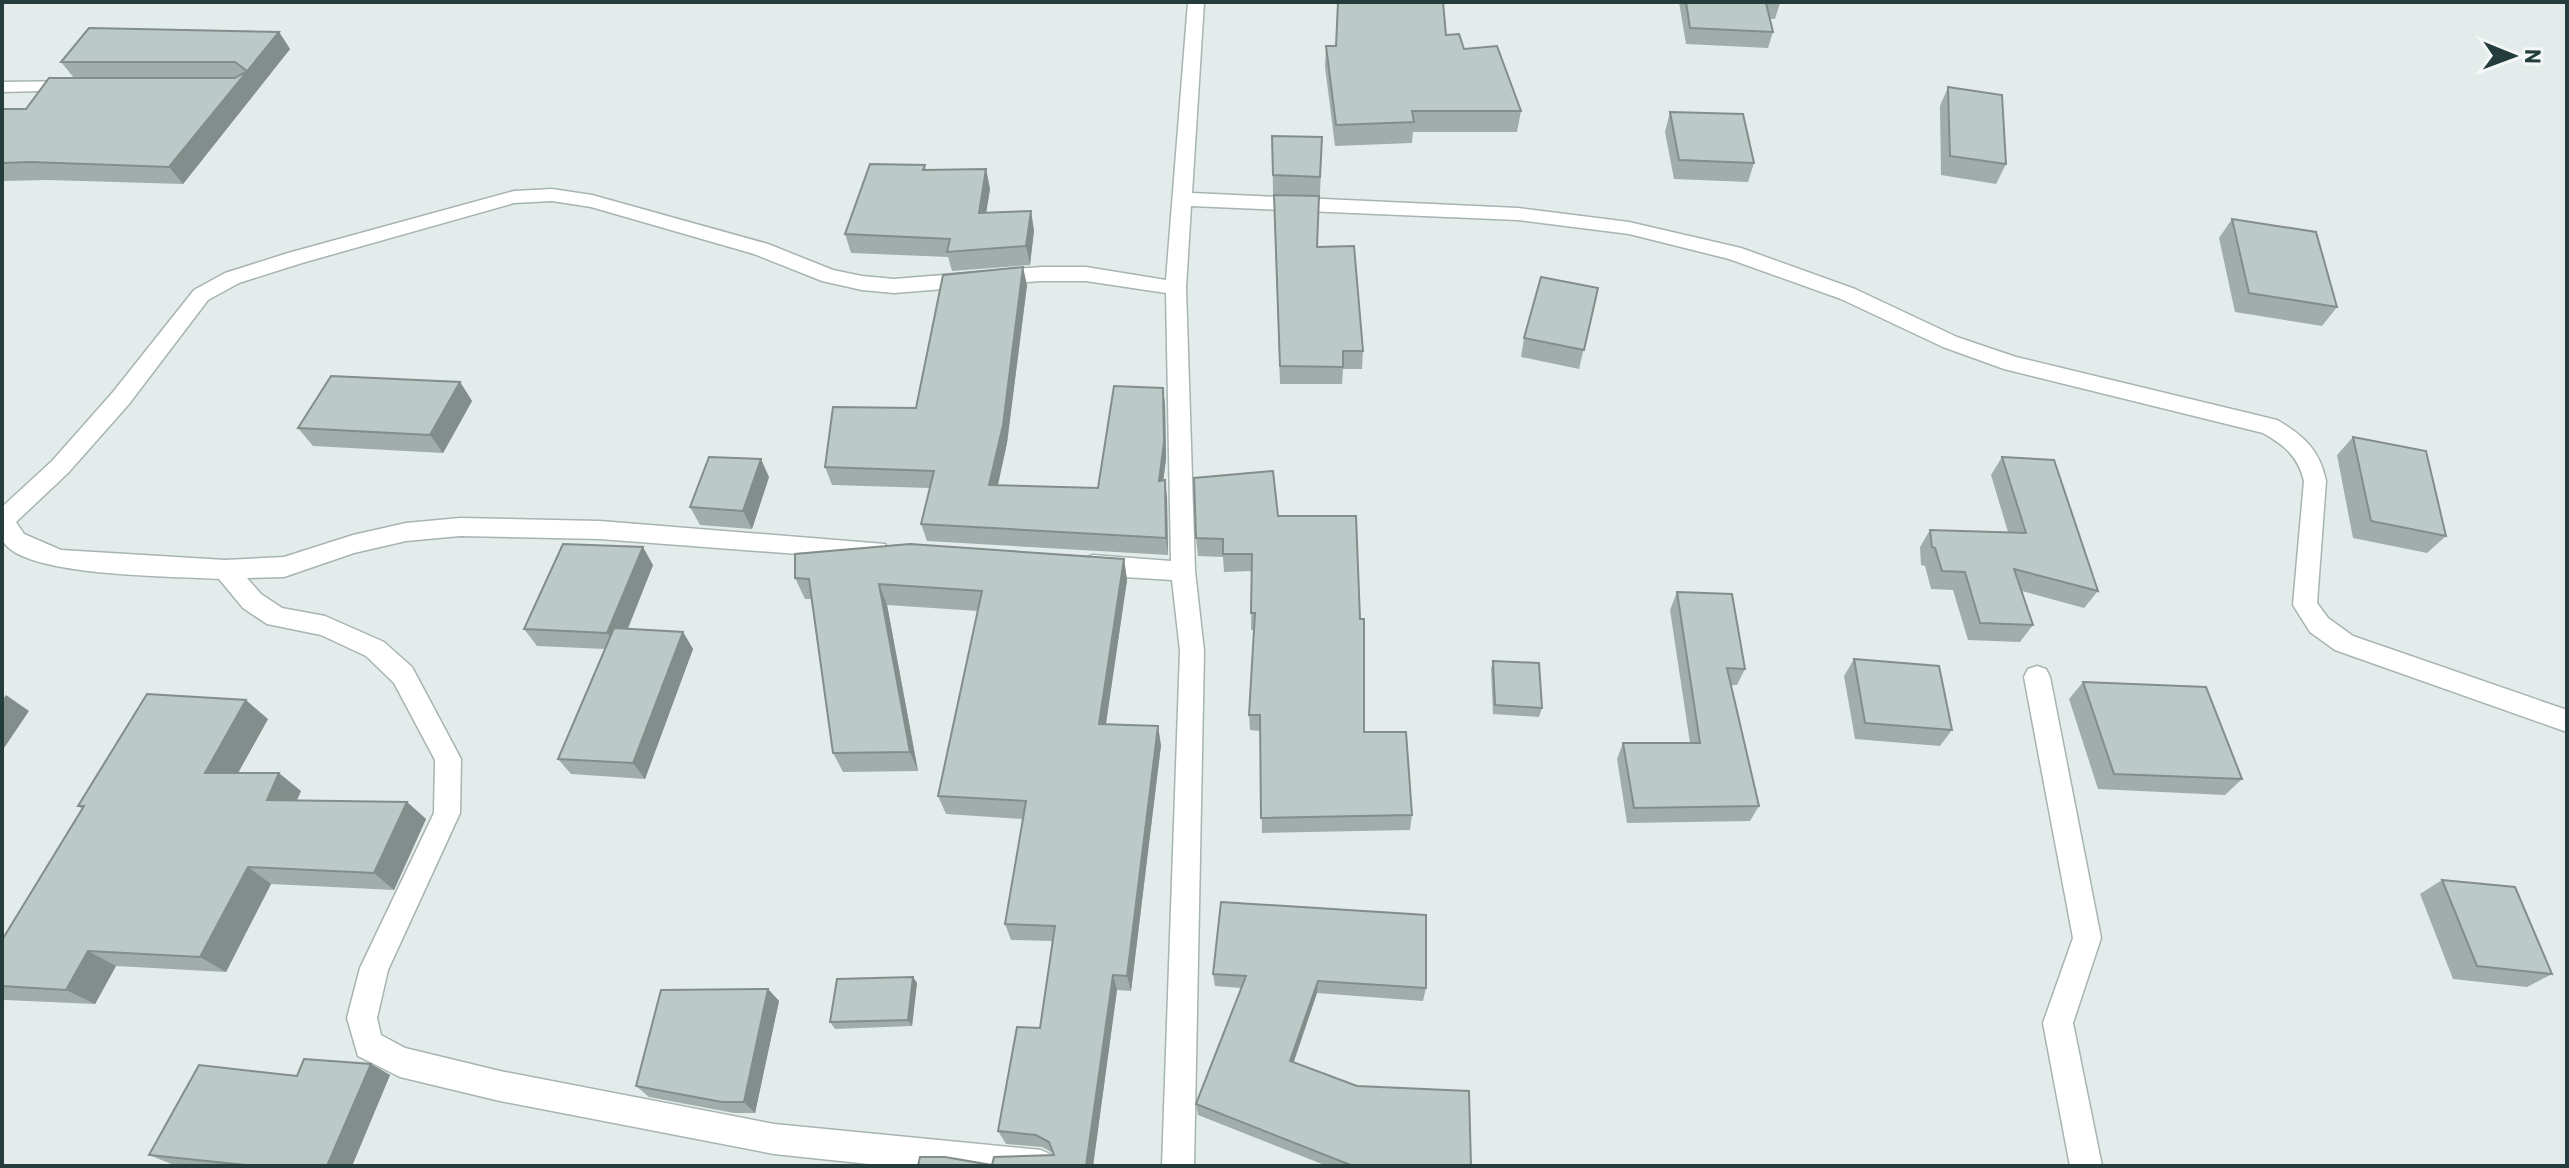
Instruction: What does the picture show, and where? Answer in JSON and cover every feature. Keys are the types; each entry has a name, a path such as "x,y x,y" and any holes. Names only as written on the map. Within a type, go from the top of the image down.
{"street":[{"path":"1178,1166 1192,651 1183,571 1176,288 1196,2"},
{"path":"2,87 98,87"},
{"path":"898,552 600,530 460,527 393,535 284,567 225,570 59,559 16,541 2,521 60,467 121,398 201,295 232,278 295,258 514,197 552,195 592,201 761,249 829,276 862,283 894,286 1041,274 1086,274 1176,288"},
{"path":"1182,199 1518,214 1629,228 1763,263 1848,294 1950,342 2012,364 2269,426 2295,441 2312,461 2315,481 2305,605 2319,625 2344,643 2567,721"},
{"path":"1072,564 1183,571"},
{"path":"225,570 252,601 276,617 325,626 375,649 403,675 448,759 447,813 374,968 362,1018 369,1045 400,1062 500,1086 774,1139 1041,1166"},
{"path":"2037,677 2087,938 2058,1023 2086,1166"}],"building":[{"path":"1338,2 1443,2 1446,35 1459,34 1464,49 1497,46 1521,111 1412,111 1414,122 1336,125 1326,46 1336,46"},
{"path":"1686,2 1780,3 1766,3 1773,32 1690,28"},
{"path":"89,28 279,32 169,167 2,163 2,109 26,109 49,78 235,78 247,71 235,62 61,62"},
{"path":"1948,87 2002,95 2006,164 1950,156"},
{"path":"1670,112 1743,114 1754,163 1679,160"},
{"path":"1272,136 1322,137 1320,177 1273,175"},
{"path":"870,164 925,165 923,170 986,169 979,213 1031,211 1026,246 947,252 950,239 845,234"},
{"path":"1274,195 1319,196 1317,247 1354,246 1363,351 1343,351 1343,367 1280,366"},
{"path":"2232,219 2316,232 2337,307 2249,293"},
{"path":"1023,267 1003,425 989,485 1098,488 1114,386 1163,388 1164,442 1159,481 1165,480 1166,538 921,524 934,471 825,467 833,407 916,408 943,275"},
{"path":"1541,277 1598,288 1584,350 1524,338"},
{"path":"331,376 460,382 430,435 298,428"},
{"path":"2353,437 2426,451 2446,536 2371,521"},
{"path":"709,457 761,459 743,511 690,507"},
{"path":"2002,457 2054,460 2098,591 2014,569 2033,625 1980,623 1965,572 1942,571 1932,547 1930,530 2026,533"},
{"path":"1273,471 1278,516 1356,516 1360,619 1364,619 1364,732 1406,732 1412,815 1261,818 1260,715 1249,715 1255,613 1251,613 1252,554 1223,554 1223,539 1196,538 1194,478"},
{"path":"563,544 643,547 607,633 524,629"},
{"path":"910,544 1124,559 1099,724 1158,726 1127,976 1113,975 1086,1166 918,1166 920,1157 945,1157 992,1165 994,1157 1054,1155 1049,1142 1036,1135 998,1131 1017,1027 1040,1028 1055,926 1005,924 1026,801 938,796 982,591 879,584 910,752 833,753 809,579 795,578 795,554"},
{"path":"1677,592 1732,594 1745,669 1727,668 1759,806 1634,808 1623,743 1700,743"},
{"path":"614,628 683,632 633,763 558,759"},
{"path":"1854,659 1939,666 1952,730 1865,723"},
{"path":"1493,661 1539,663 1542,708 1495,705"},
{"path":"2083,682 2206,687 2242,779 2114,774"},
{"path":"147,694 246,700 205,773 279,773 267,800 407,802 374,873 248,867 200,957 88,951 66,990 2,986 2,940 84,806 78,806"},
{"path":"2442,880 2515,887 2552,974 2477,966"},
{"path":"1221,902 1426,915 1426,988 1318,981 1290,1061 1357,1086 1469,1091 1471,1166 1353,1166 1196,1104 1246,976 1213,974"},
{"path":"913,977 908,1020 830,1022 837,979"},
{"path":"768,989 744,1102 722,1102 636,1086 661,990"},
{"path":"304,1059 371,1064 327,1166 255,1166 149,1155 199,1065 297,1076"}]}
